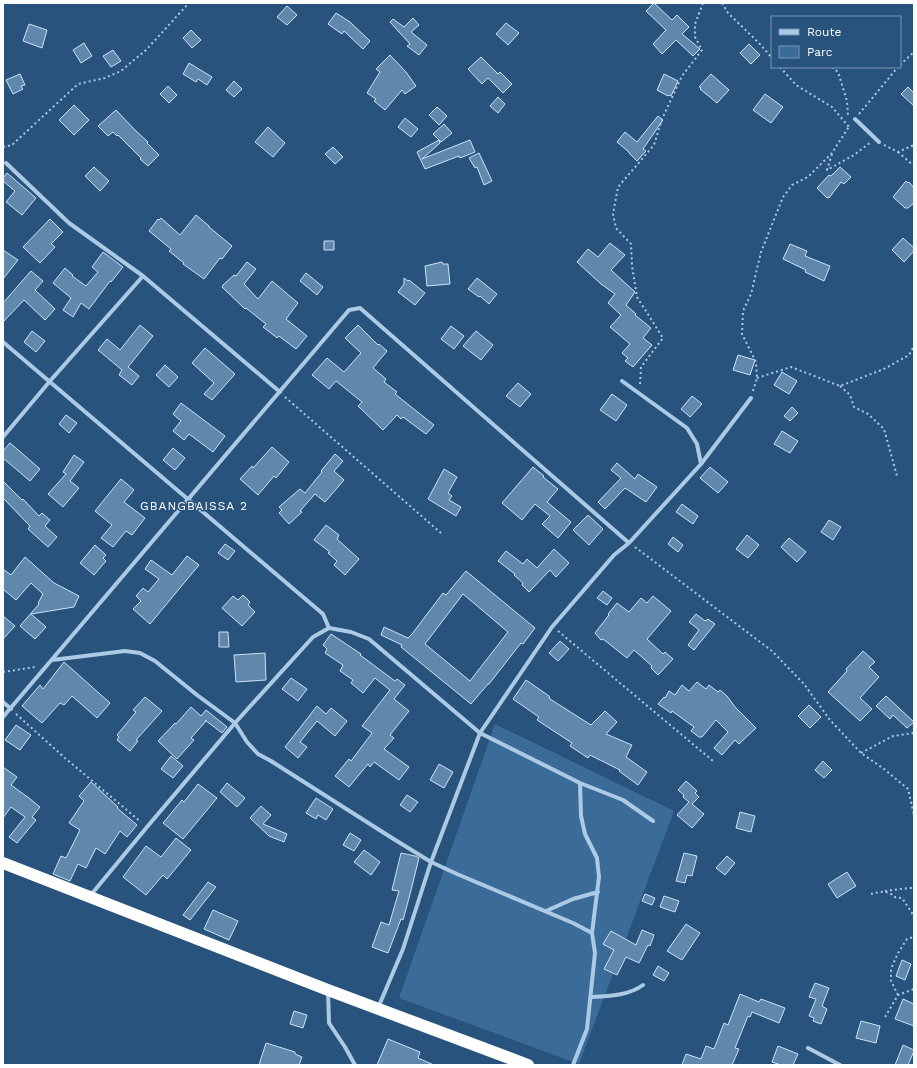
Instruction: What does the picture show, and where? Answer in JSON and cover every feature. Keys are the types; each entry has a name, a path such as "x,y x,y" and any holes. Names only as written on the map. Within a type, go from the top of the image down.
{"highway":[{"path":"3,863 328,990 528,1065"}],"street":[{"path":"855,119 879,142"},
{"path":"6,163 70,223 143,276 280,392"},
{"path":"3,436 143,276"},
{"path":"3,717 349,310 360,308 629,543"},
{"path":"3,342 323,614 329,628"},
{"path":"622,381 687,428 697,444 701,464"},
{"path":"378,1008 403,949 431,862 480,733 552,627 614,555 629,543 701,464 750,398"},
{"path":"90,896 234,723 313,637 329,628 351,632 369,639 480,733 580,783 623,800 653,821"},
{"path":"52,660 126,651 140,653 155,661 234,723 247,742 258,754 271,760 392,838 431,862 546,911 592,933"},
{"path":"3,702 11,709"},
{"path":"573,1065 588,1029 595,954 592,933 599,877 598,858 586,834 581,816 580,783"},
{"path":"546,911 573,899 598,892"},
{"path":"591,997 615,996 639,988 643,985"},
{"path":"328,990 329,1024 355,1065"},
{"path":"808,1048 840,1065"}],"path":[{"path":"3,147 12,145 78,84 105,78 121,71 146,50 189,3"},
{"path":"639,394 641,367 663,338 637,297 632,266 631,244 616,228 613,214 618,187 654,145 662,119 682,76 702,50 695,37 695,24 703,3"},
{"path":"722,3 728,13 771,57"},
{"path":"901,64 914,52"},
{"path":"781,68 796,85 832,107 849,126"},
{"path":"833,68 838,72 847,101 849,126"},
{"path":"750,398 757,378 756,362 742,334 743,311 751,294 761,252 783,197 792,185 808,177 832,153 849,126 897,68"},
{"path":"832,153 827,170 854,155 870,142 879,142 898,152 914,166"},
{"path":"898,152 914,145"},
{"path":"840,386 884,369 909,355 914,346"},
{"path":"757,378 791,367 840,386 850,395 854,406 868,414 884,429 897,476"},
{"path":"280,392 441,533"},
{"path":"629,543 772,651 804,684 830,720 861,753 884,769 908,789 914,816"},
{"path":"552,627 713,761"},
{"path":"3,672 23,668 47,666"},
{"path":"11,709 64,758 147,827"},
{"path":"861,753 893,736 914,733"},
{"path":"871,894 914,888"},
{"path":"884,891 891,893 894,897 902,898 914,916"},
{"path":"898,995 891,981 891,968 907,939 914,937"},
{"path":"885,1017 898,995 914,989"}],"green space":[{"path":"495,724 674,811 579,1064 399,998"}],"building":[{"path":"654,3 672,20 677,15 689,27 682,34 700,49 693,56 676,40 662,54 653,44 666,30 646,11"},
{"path":"287,6 297,15 287,25 277,17"},
{"path":"336,13 350,22 370,41 363,49 344,31 342,34 328,24"},
{"path":"413,18 419,25 411,32 427,45 419,55 407,46 410,44 390,22 393,19 404,27"},
{"path":"506,23 519,33 508,45 496,34"},
{"path":"29,24 47,30 42,48 23,41"},
{"path":"191,30 201,40 192,48 183,38"},
{"path":"84,43 92,56 81,63 73,50"},
{"path":"749,44 760,55 751,64 740,53"},
{"path":"113,50 121,61 111,67 103,56"},
{"path":"390,55 406,72 416,86 405,94 402,90 385,110 374,101 376,99 367,93 380,72 376,69"},
{"path":"481,57 498,74 500,72 512,84 503,93 488,78 482,84 468,69"},
{"path":"189,63 212,77 207,85 198,79 196,82 183,74"},
{"path":"20,74 25,85 21,86 23,89 13,94 6,80"},
{"path":"664,74 678,81 671,96 657,90"},
{"path":"711,74 729,90 717,103 699,87"},
{"path":"234,81 242,89 234,97 226,90"},
{"path":"168,86 177,95 169,103 160,94"},
{"path":"908,87 914,93 914,106 901,94"},
{"path":"765,94 783,107 771,123 753,110"},
{"path":"498,97 505,104 498,113 490,106"},
{"path":"74,105 89,120 74,135 59,120"},
{"path":"437,107 447,116 439,125 429,115"},
{"path":"116,110 159,155 148,166 118,135 117,136 113,132 108,136 98,126"},
{"path":"658,116 663,120 643,149 646,151 637,161 617,142 625,132 637,142"},
{"path":"405,118 418,129 411,137 398,127"},
{"path":"444,124 452,133 441,142 433,134"},
{"path":"268,127 285,143 273,157 255,142"},
{"path":"439,140 440,143 422,159 470,140 475,152 460,158 459,156 425,169 417,152"},
{"path":"333,147 343,157 335,164 325,154"},
{"path":"479,153 492,181 484,185 477,167 475,168 469,158"},
{"path":"94,167 109,181 100,191 85,176"},
{"path":"840,167 851,177 844,184 841,182 829,198 827,198 817,188 829,175 831,176"},
{"path":"7,173 36,198 22,215 6,202 15,191 3,181 3,178"},
{"path":"906,181 908,183 909,182 914,188 914,203 908,208 905,208 893,197"},
{"path":"196,215 232,246 222,259 220,258 204,279 183,264 184,263 169,251 171,249 149,231 158,219 159,220 161,218 180,235"},
{"path":"50,219 63,232 51,244 55,247 40,263 23,247"},
{"path":"903,238 914,248 914,251 904,262 892,250"},
{"path":"324,241 334,241 334,250 324,250"},
{"path":"610,243 625,255 611,270 635,292 626,305 636,314 635,315 651,328 643,338 652,345 633,367 625,361 628,358 622,353 630,344 610,327 621,315 608,303 615,294 601,284 577,262 588,249 598,257"},
{"path":"790,244 807,251 805,256 830,266 824,281 783,259"},
{"path":"3,250 18,260 3,279"},
{"path":"103,252 123,267 111,282 110,281 89,309 81,303 73,317 63,310 71,298 53,283 65,268 73,275 72,276 86,286 98,272 92,267"},
{"path":"247,262 256,269 244,284 258,299 272,281 298,303 286,319 307,336 296,349 279,336 277,338 263,327 266,324 246,308 245,309 222,287 234,275 236,276"},
{"path":"442,262 443,264 448,264 450,284 427,286 425,266"},
{"path":"31,271 43,281 35,290 55,309 45,320 24,300 3,322 3,303"},
{"path":"306,273 323,287 317,295 300,281"},
{"path":"404,278 408,281 409,280 425,293 415,305 398,292 404,284"},
{"path":"477,278 497,294 489,304 480,296 479,297 468,289"},
{"path":"140,325 153,336 128,367 139,376 132,385 119,375 122,370 98,350 107,339 120,350"},
{"path":"358,325 378,345 379,344 387,351 373,368 386,379 384,382 397,392 395,394 434,425 426,434 403,417 401,419 397,415 383,430 358,406 362,402 336,381 329,389 312,375 327,358 344,372 361,353 345,338"},
{"path":"451,326 464,336 454,349 441,339"},
{"path":"32,331 45,341 36,352 24,342"},
{"path":"476,331 493,345 481,360 463,346"},
{"path":"205,348 235,374 212,400 204,394 214,383 192,363"},
{"path":"738,355 755,360 750,375 733,370"},
{"path":"165,365 178,377 169,387 156,375"},
{"path":"782,372 797,381 789,394 774,385"},
{"path":"518,383 531,394 520,407 506,396"},
{"path":"612,394 627,405 616,421 600,410"},
{"path":"692,396 702,404 690,417 681,409"},
{"path":"181,403 225,436 213,452 189,434 184,440 173,431 181,421 173,414"},
{"path":"792,407 798,413 790,421 784,416"},
{"path":"66,415 77,423 69,433 59,424"},
{"path":"782,431 798,441 790,453 774,444"},
{"path":"10,443 40,469 30,481 3,458 3,451"},
{"path":"272,447 289,462 276,478 274,476 258,495 240,479 252,466 253,468"},
{"path":"173,448 185,458 175,470 163,460"},
{"path":"335,454 343,461 334,471 344,480 325,502 315,494 300,511 302,512 289,524 279,513 282,510 279,507 300,489 305,493"},
{"path":"74,455 84,462 70,481 79,488 63,507 48,494 66,474 63,472"},
{"path":"617,463 635,479 638,474 657,487 646,502 625,488 605,509 598,502 621,478 611,470"},
{"path":"533,467 558,489 547,502 571,522 558,538 542,524 550,516 535,504 522,520 502,503"},
{"path":"710,467 728,482 718,493 700,478"},
{"path":"444,469 457,477 448,493 452,496 449,500 461,507 456,516 428,499"},
{"path":"121,479 134,490 124,502 145,518 132,535 126,531 113,547 101,538 112,525 95,511"},
{"path":"3,481 39,516 42,513 50,520 45,526 57,537 48,547 28,529 30,526 3,498"},
{"path":"682,504 698,516 693,524 676,512"},
{"path":"588,515 603,529 589,545 573,530"},
{"path":"829,520 841,527 833,540 821,532"},
{"path":"326,525 339,535 337,539 359,559 345,575 334,565 337,561 328,553 330,552 314,540"},
{"path":"747,535 759,545 748,558 736,549"},
{"path":"673,537 683,545 678,552 668,544"},
{"path":"789,538 806,552 797,562 781,547"},
{"path":"225,544 235,551 228,560 218,553"},
{"path":"95,545 106,555 103,558 106,561 94,575 80,563"},
{"path":"554,549 569,563 556,577 550,570 529,592 522,585 523,583 514,575 515,574 498,561 506,551 523,564 527,559 537,568"},
{"path":"187,556 199,565 150,624 133,609 141,601 136,596 143,588 148,592 159,579 145,569 151,560 172,575"},
{"path":"25,557 54,583 79,596 74,607 31,614 46,627 35,639 20,626 39,604 38,603 43,594 31,583 16,600 3,589 3,569 11,575"},
{"path":"466,571 535,628 471,704 401,647 402,645 381,635 384,627 408,638 443,593 446,595","holes":["463,594 508,632 470,681 425,644"]},
{"path":"603,591 612,598 607,605 597,598"},
{"path":"243,595 250,602 248,605 255,612 242,626 222,608 233,596 238,600"},
{"path":"653,596 671,611 647,639 663,654 665,652 673,659 658,675 651,668 652,666 634,650 627,658 603,639 601,640 595,633 617,603 629,612 641,598 647,603"},
{"path":"696,614 705,621 708,619 715,624 694,650 688,645 699,630 689,622"},
{"path":"3,616 15,626 3,639"},
{"path":"219,632 228,632 229,647 219,647"},
{"path":"331,634 361,654 360,655 395,681 397,679 405,685 394,699 409,711 390,735 394,738 384,749 409,767 399,780 374,762 370,767 368,764 349,787 335,776 349,759 351,761 372,733 362,726 390,690 375,678 363,693 351,683 353,680 340,671 343,665 325,653 327,649 323,645"},
{"path":"560,641 569,649 558,661 549,653"},
{"path":"863,651 875,662 869,667 879,677 860,698 872,709 860,721 828,692 847,671 846,669"},
{"path":"265,653 266,680 236,682 234,655"},
{"path":"64,662 110,703 97,718 72,696 64,705 60,703 42,723 22,706 40,685 43,689"},
{"path":"291,678 307,689 298,701 282,689"},
{"path":"526,680 549,696 550,699 591,725 605,711 617,722 606,734 632,745 626,757 647,772 638,785 619,771 620,770 590,755 588,758 570,746 572,743 537,720 539,717 513,699"},
{"path":"697,682 706,689 709,685 718,692 720,690 756,728 739,744 735,740 722,755 714,748 728,732 716,720 702,737 699,737 691,731 694,727 672,711 671,713 658,704 664,697 665,698 669,691 675,695 682,685 689,691"},
{"path":"886,696 914,722 907,728 893,715 890,719 876,706"},
{"path":"145,697 162,711 136,740 138,741 130,751 117,740 119,737 117,735 136,712 133,710"},
{"path":"809,705 821,717 810,728 798,716"},
{"path":"317,706 326,714 331,708 347,721 335,736 317,721 300,742 307,747 298,758 285,747"},
{"path":"191,707 201,716 206,710 227,727 222,733 205,720 206,721 191,738 194,740 177,759 158,741"},
{"path":"16,725 31,735 20,750 5,740"},
{"path":"171,756 183,766 173,778 161,769"},
{"path":"823,761 832,770 824,778 815,770"},
{"path":"439,764 453,772 444,788 430,780"},
{"path":"3,767 17,777 11,785 40,807 32,817 36,820 17,843 9,837 25,817 11,807 3,818"},
{"path":"686,781 697,791 695,793 699,797 692,804 704,814 692,828 677,815 689,802 678,790"},
{"path":"91,782 118,807 117,808 137,825 127,837 120,831 105,854 96,848 86,868 78,864 70,881 53,874 61,856 66,858 80,830 69,823 84,801 79,796"},
{"path":"227,783 245,798 237,807 220,792"},
{"path":"198,784 217,798 183,839 163,823 182,800 184,802"},
{"path":"407,795 418,802 410,812 400,805"},
{"path":"316,798 333,809 326,820 318,815 316,819 306,813"},
{"path":"261,806 271,815 263,824 287,834 284,842 269,836 250,818"},
{"path":"740,812 755,816 751,832 736,828"},
{"path":"350,833 361,840 354,851 343,845"},
{"path":"176,838 191,850 167,879 163,875 146,895 123,877 146,846 161,857"},
{"path":"364,850 380,862 371,875 354,862"},
{"path":"401,853 419,858 403,920 401,919 388,953 372,947 381,922 389,925 399,891 392,890"},
{"path":"684,853 697,856 692,876 687,875 685,883 676,881"},
{"path":"727,856 735,863 725,875 716,868"},
{"path":"847,872 856,886 837,898 828,884"},
{"path":"208,882 216,887 190,920 183,915"},
{"path":"645,894 655,898 652,905 642,901"},
{"path":"664,896 679,901 675,912 660,907"},
{"path":"213,910 238,921 229,940 204,929"},
{"path":"686,924 700,933 682,960 667,951"},
{"path":"642,930 654,935 650,946 648,945 639,963 626,957 617,975 604,969 614,950 603,944 611,931 636,945"},
{"path":"902,960 911,964 905,980 896,976"},
{"path":"658,966 669,973 664,981 653,975"},
{"path":"815,983 829,988 822,1006 827,1009 821,1024 813,1021 814,1018 809,1016 816,999 809,997"},
{"path":"740,994 759,1002 761,999 785,1008 779,1023 752,1012 750,1017 748,1016 735,1048 739,1049 732,1065 682,1065 686,1054 701,1059 706,1046 714,1049 724,1023 728,1025"},
{"path":"903,999 914,1004 914,1026 895,1019"},
{"path":"294,1011 307,1015 303,1028 290,1024"},
{"path":"861,1021 880,1026 876,1043 856,1038"},
{"path":"388,1039 420,1052 418,1058 434,1065 377,1065"},
{"path":"266,1043 295,1052 295,1054 302,1057 299,1065 259,1065"},
{"path":"903,1045 914,1051 908,1065 895,1065"},
{"path":"778,1046 798,1054 793,1065 781,1065 772,1062"}],"district":[{"name":"GBANGBAISSA 2","path":"194,506"}]}
